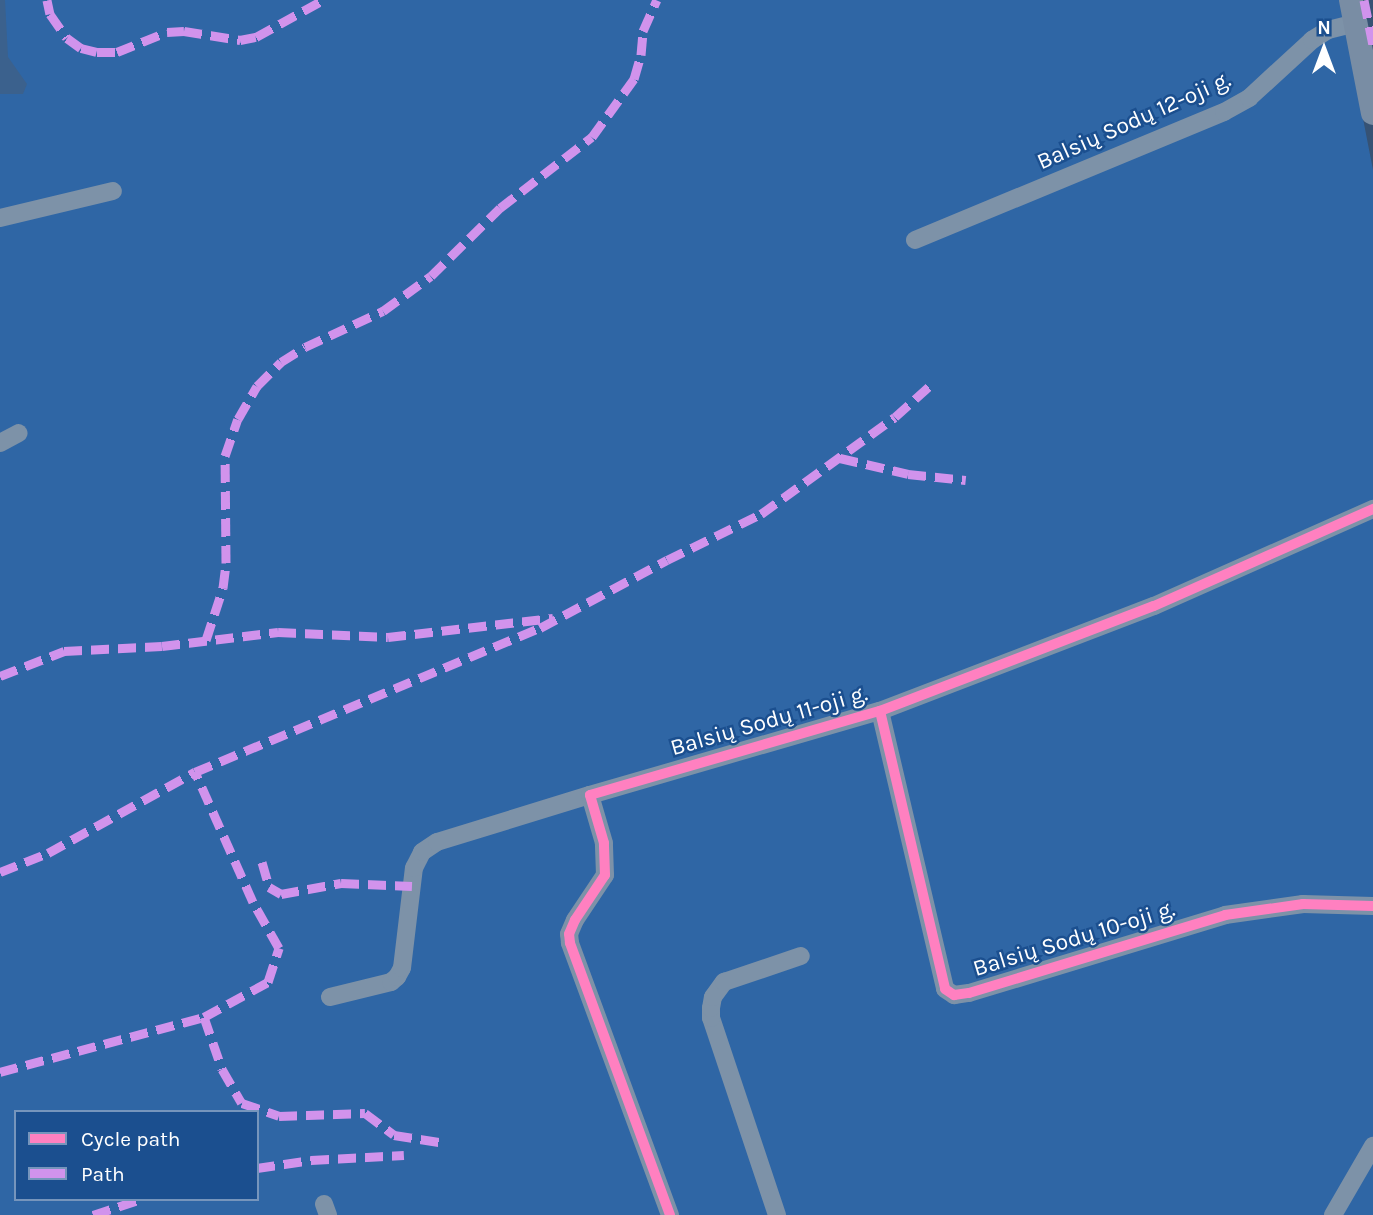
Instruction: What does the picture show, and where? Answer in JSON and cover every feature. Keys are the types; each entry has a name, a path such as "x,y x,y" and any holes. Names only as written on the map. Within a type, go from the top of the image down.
{"main road":[{"path":"1354,11 1373,113"}],"street":[{"name":"Balsių Sodų 12-oji g.","path":"915,240 1224,112 1249,98 1312,40 1354,11"},
{"path":"0,218 113,191"},
{"path":"0,443 19,433"},
{"name":"Balsių Sodų 11-oji g.","path":"330,996 391,982 397,977 402,968 414,868 422,852 437,842 880,711 1154,606 1373,509"},
{"name":"Balsių Sodų 10-oji g.","path":"880,711 945,989 954,995 969,993 1225,915 1303,904 1373,906"},
{"path":"590,795 604,844 605,875 575,920 569,934 570,943 670,1215"},
{"path":"777,1215 711,1018 710,1008 713,997 724,982 801,956"},
{"path":"1333,1215 1373,1146"}],"shaded area":[{"path":"0,0 1340,0 1373,170 1373,1215 0,1215"},
{"path":"0,0 5,0 8,57 27,84 23,94 0,94"}],"marked path":[{"path":"47,0 50,14 67,38 81,48 97,52 117,52 167,32 184,31 240,40 256,37 323,0"},
{"path":"206,640 223,588 226,563 225,456 238,419 257,386 281,362 305,347 383,311 431,276 500,208 592,137 634,79 641,55 643,31 657,0"},
{"path":"1364,0 1373,45"},
{"path":"0,872 48,853 195,772 540,628 667,560 761,514 895,417 934,382"},
{"path":"840,458 908,474 966,480"},
{"path":"0,676 64,651 162,646 278,632 388,637 553,618"},
{"path":"0,1072 204,1017 268,982 279,948 253,902 195,772"},
{"path":"262,862 269,887 281,894 341,883 412,886"},
{"path":"204,1017 222,1069 242,1103 279,1116 365,1113 394,1135 445,1143"},
{"path":"259,1168 311,1160 404,1155"},
{"path":"93,1215 135,1201"}],"cycle path":[{"path":"670,1215 570,943 569,934 575,920 605,875 604,843 590,795 880,711 1154,606 1373,509"},
{"path":"880,711 945,989 954,995 969,993 1225,915 1303,904 1373,906"}]}
